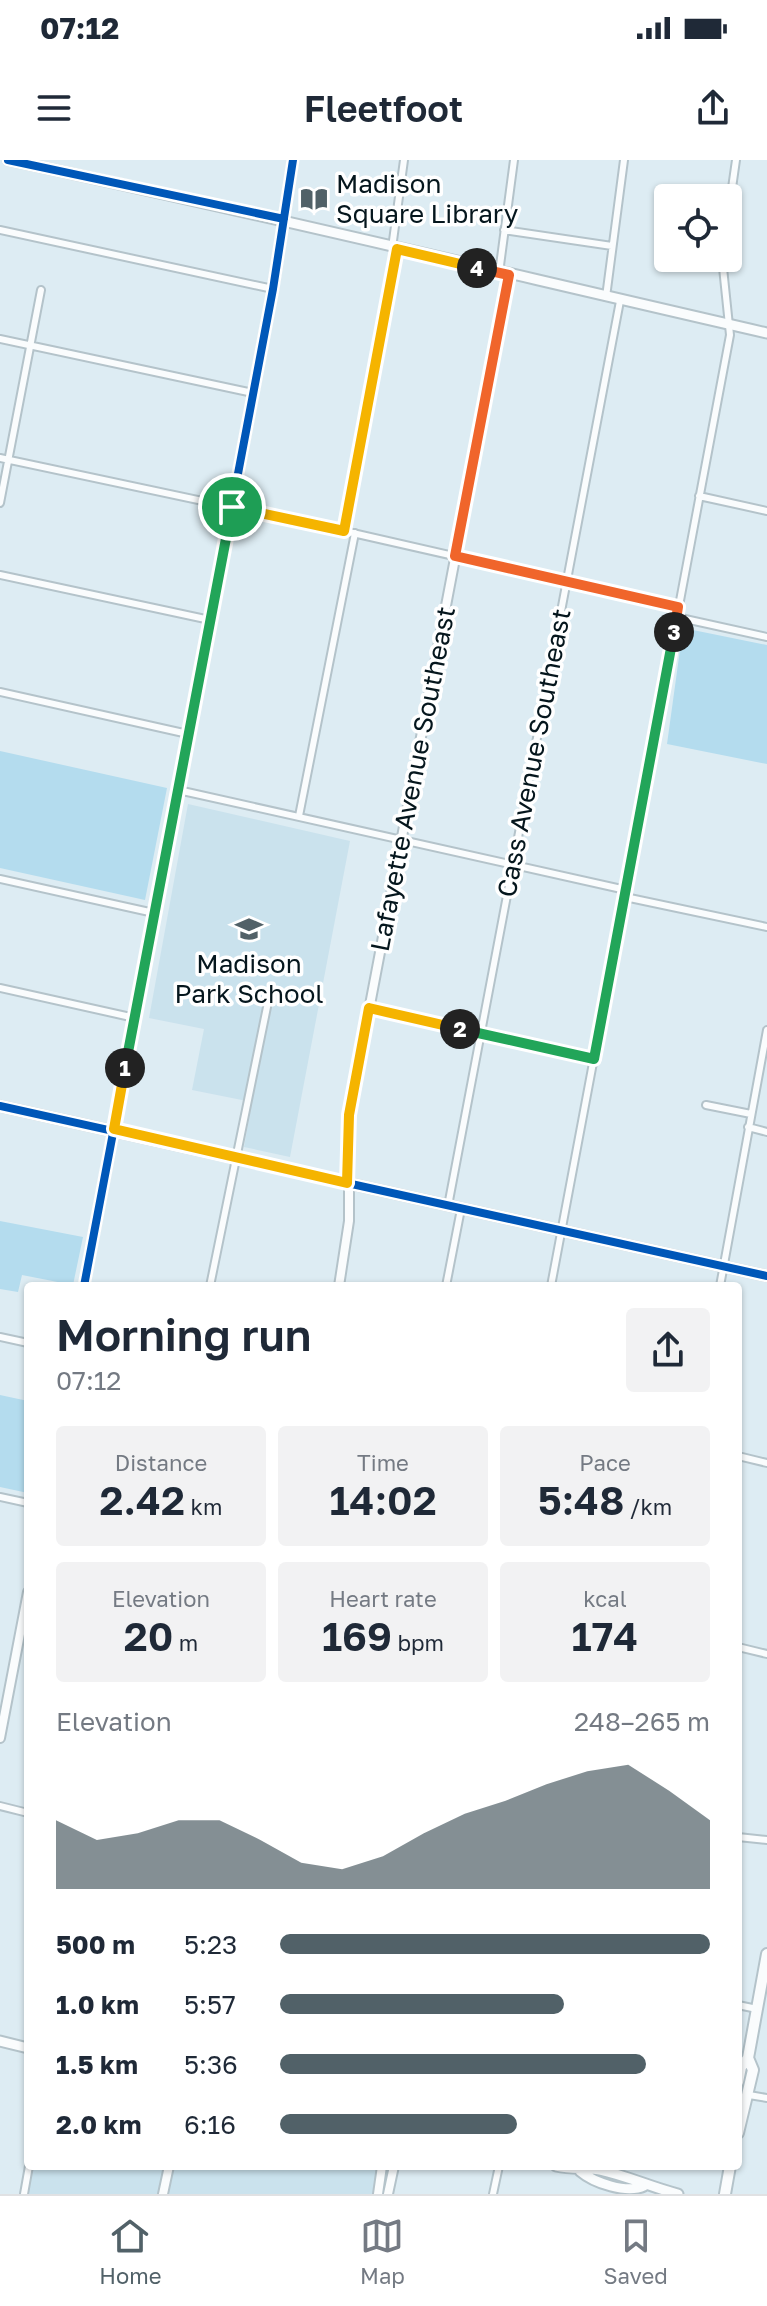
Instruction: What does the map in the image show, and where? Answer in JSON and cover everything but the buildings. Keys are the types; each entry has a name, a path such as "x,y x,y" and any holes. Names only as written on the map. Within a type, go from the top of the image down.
{"main road":[{"path":"8,160 284,219 504,274 767,333"},
{"path":"0,1106 767,1276"},
{"path":"742,2066 748,2058 765,1981 767,1954"},
{"path":"0,2041 24,2047"},
{"path":"742,2119 753,2070 748,2058"},
{"path":"575,2170 584,2170"},
{"path":"616,2170 637,2179 644,2186 678,2194"},
{"path":"725,2194 729,2170"},
{"path":"580,2171 589,2179 635,2190 644,2186"}],"street":[{"path":"85,1282 273,289 293,160"},
{"path":"344,531 395,248 404,160"},
{"name":"Lafayette Avenue Southeast","path":"340,1282 349,1221 349,1115 455,556 504,274 504,230 514,160"},
{"path":"606,297 624,160"},
{"path":"733,184 736,160"},
{"path":"0,230 273,289"},
{"path":"504,230 612,246"},
{"path":"552,1282 730,326 724,272"},
{"path":"0,503 4,459 41,290"},
{"name":"Cass Avenue Southeast","path":"448,1206 620,301"},
{"path":"0,339 253,393"},
{"path":"4,459 355,533 678,607"},
{"path":"699,496 767,511"},
{"path":"299,816 355,533"},
{"path":"0,575 210,620"},
{"path":"676,617 767,637"},
{"path":"0,692 188,734"},
{"path":"178,790 513,864 767,927"},
{"path":"0,879 154,913"},
{"path":"0,988 135,1018"},
{"path":"211,1282 267,1007"},
{"path":"369,1008 594,1059"},
{"path":"721,1282 767,1030"},
{"path":"706,1105 751,1114"},
{"path":"748,1127 767,1132"},
{"path":"447,1282 461,1209"},
{"path":"0,1337 24,1342"},
{"path":"742,1457 767,1463"},
{"path":"0,1497 24,1502"},
{"path":"0,1738 24,1613"},
{"path":"742,1648 767,1654"},
{"path":"0,1806 24,1812"},
{"path":"742,1837 767,1840"},
{"path":"742,2006 757,2009"},
{"path":"749,2095 767,2098"},
{"path":"24,2194 28,2170"},
{"path":"163,2194 168,2170"},
{"path":"378,2194 381,2170"},
{"path":"388,2194 393,2170"},
{"path":"493,2194 498,2170"}],"shaded area":[{"path":"683,628 767,645 767,764 667,744"},
{"path":"0,751 167,788 145,900 0,868"},
{"name":"Madison Park School","path":"188,804 350,841 290,1157 244,1147 252,1102 192,1090 204,1029 149,1018"},
{"path":"0,1221 83,1237 74,1282 22,1275 18,1292 0,1289"},
{"path":"0,1395 24,1400 24,1492 0,1487"},
{"path":"28,2170 387,2170 383,2194 24,2194"}],"cycle path":[{"path":"8,160 284,219"},
{"path":"85,1282 273,289 293,160"},
{"path":"0,1106 767,1276"}],"place":[{"name":"Madison Square Library","path":"314,199"},
{"name":"Madison Park School","path":"249,929"}],"route":[{"path":"397,249 509,275 455,556 678,607 594,1059 369,1008 349,1115 347,1183 114,1129 232,507 344,531 397,249"}]}
